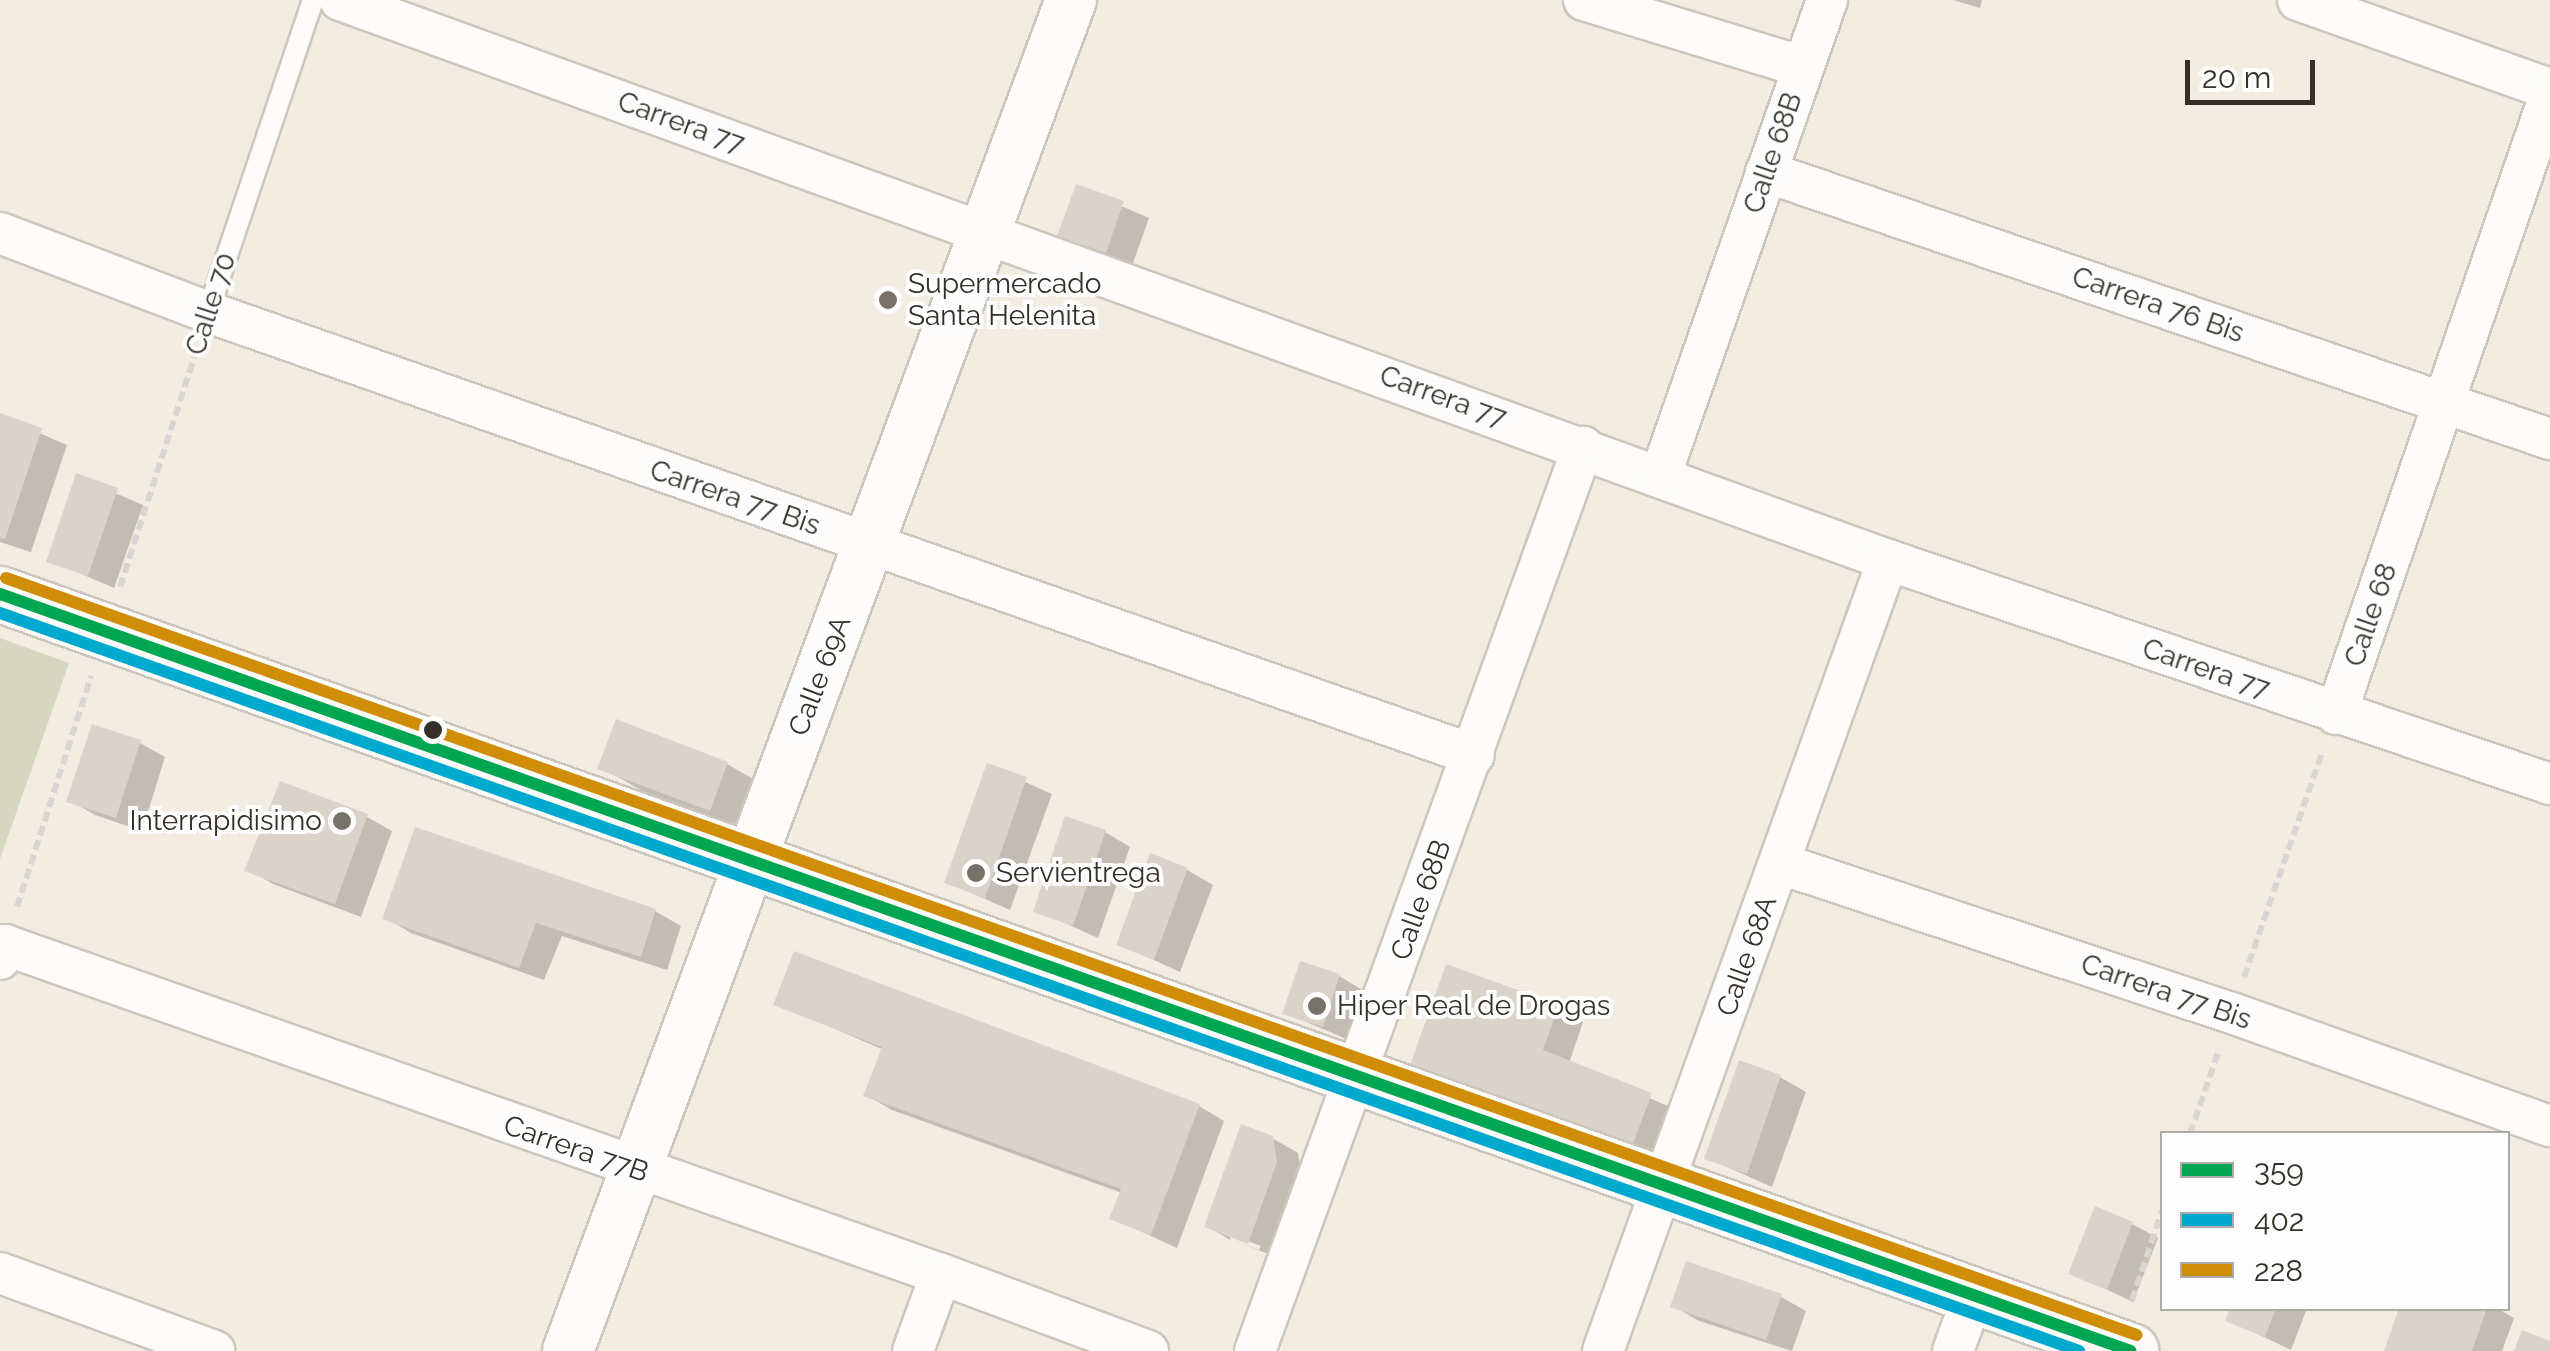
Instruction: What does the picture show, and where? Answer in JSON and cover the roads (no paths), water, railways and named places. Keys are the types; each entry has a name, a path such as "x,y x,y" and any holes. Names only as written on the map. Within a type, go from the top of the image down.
{"main road":[{"path":"0,594 1973,1296 2131,1327"}],"street":[{"name":"Carrera 77","path":"340,0 1888,560 2550,784"},
{"name":"Calle 69A","path":"568,1351 1071,0"},
{"path":"1584,0 1803,67"},
{"name":"Calle 68B","path":"1660,477 1827,0"},
{"path":"2298,0 2550,92"},
{"name":"Calle 68","path":"2336,714 2550,92"},
{"name":"Carrera 76 Bis","path":"1766,172 2550,439"},
{"name":"Carrera 77 Bis","path":"0,232 208,312 1474,754"},
{"name":"Calle 68B","path":"1254,1351 1583,448"},
{"name":"Calle 68A","path":"1602,1351 1888,560"},
{"name":"Carrera 77 Bis","path":"1781,864 2232,1013 2550,1126"},
{"name":"Carrera 77B","path":"2,952 941,1274 1148,1351"},
{"path":"0,1273 214,1351"},
{"path":"913,1351 941,1274"},
{"path":"1952,1351 1973,1296"}],"lane":[{"name":"Calle 70","path":"208,312 312,0"}],"place":[{"name":"Supermercado Santa Helenita","path":"888,300"},
{"name":"Interrapidisimo","path":"342,821"},
{"name":"Servientrega","path":"976,873"},
{"name":"Hiper Real de Drogas","path":"1317,1006"}]}
